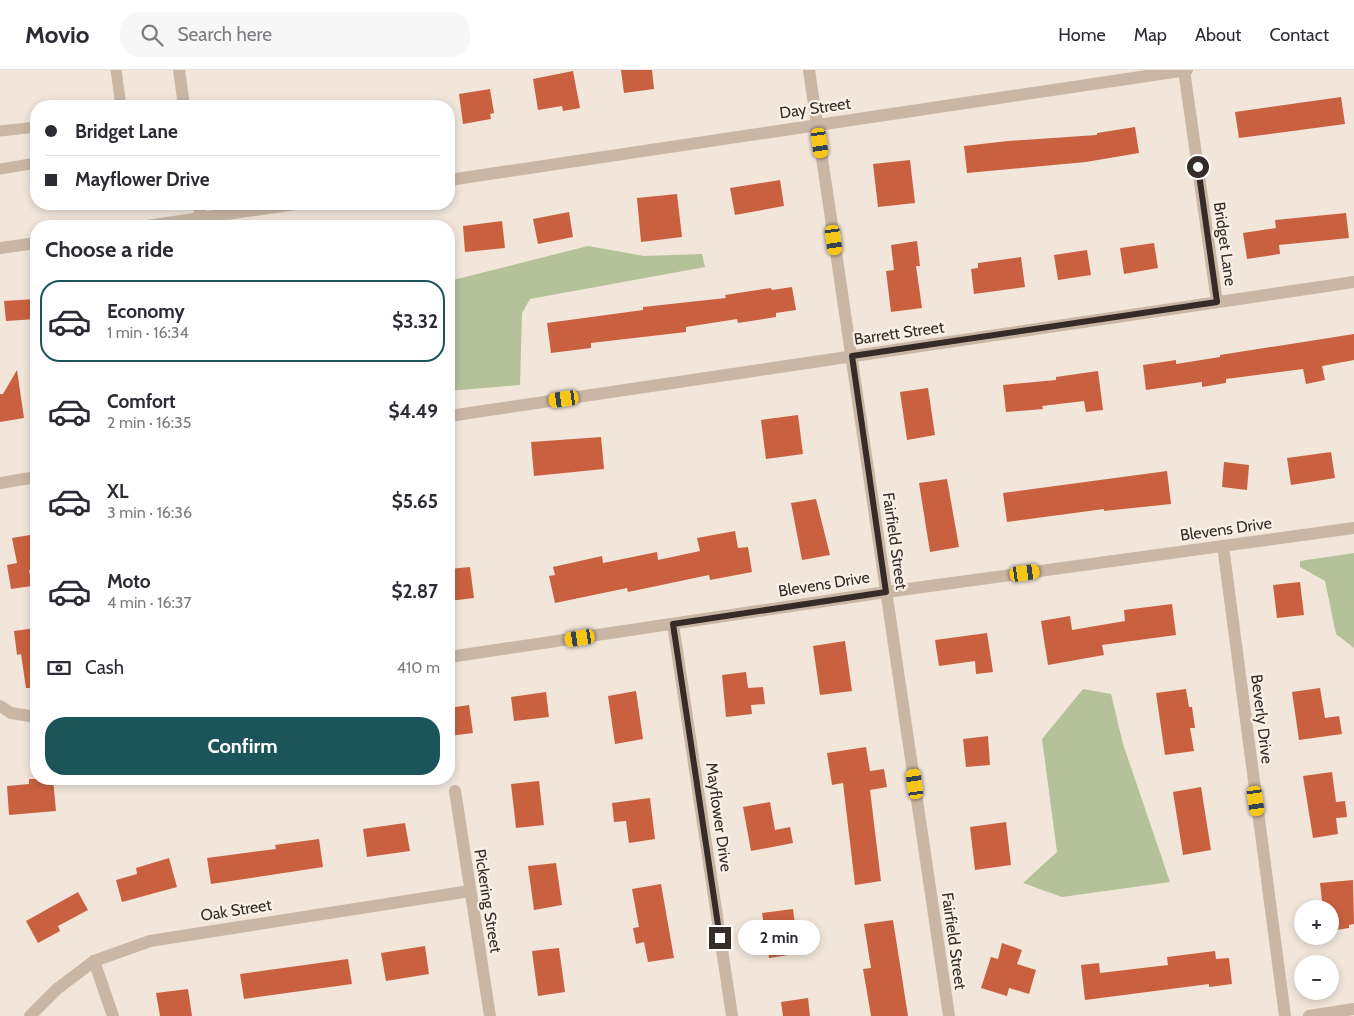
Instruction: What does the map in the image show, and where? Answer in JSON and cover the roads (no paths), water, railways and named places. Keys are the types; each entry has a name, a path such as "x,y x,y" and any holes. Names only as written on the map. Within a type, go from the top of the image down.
{"street":[{"path":"179,70 183,100"},
{"name":"Fairfield Street","path":"809,70 949,1016"},
{"name":"Day Street","path":"455,179 1186,70"},
{"name":"Bridget Lane","path":"1186,70 1217,302"},
{"path":"211,220 264,210"},
{"path":"0,248 30,244"},
{"name":"Barrett Street","path":"455,415 1354,282"},
{"path":"0,483 30,479"},
{"name":"Blevens Drive","path":"455,656 886,592 1354,528"},
{"name":"Beverly Drive","path":"1223,546 1285,1016"},
{"name":"Mayflower Drive","path":"673,624 732,1016"},
{"path":"0,706 11,713 30,716"},
{"name":"Pickering Street","path":"455,791 490,1016"},
{"name":"Oak Street","path":"30,1016 57,989 94,962 132,946 171,936 470,891"},
{"path":"94,962 113,1016"},
{"path":"1310,1016 1354,1010"}],"lane":[{"path":"116,70 120,100"},
{"path":"0,131 30,128"},
{"path":"0,169 30,164"}]}
